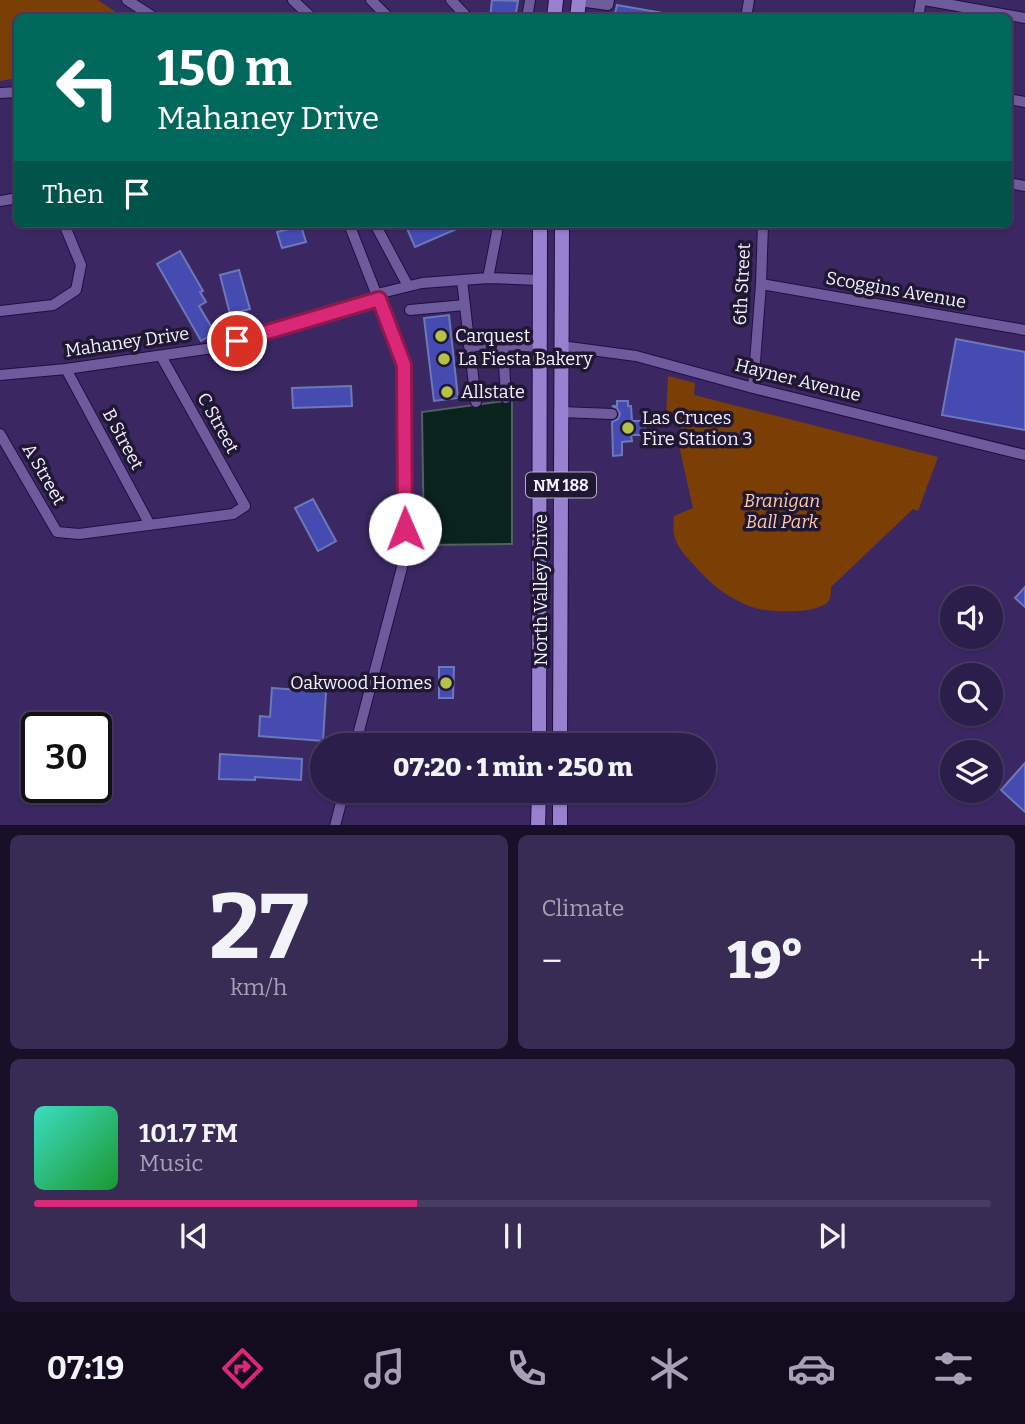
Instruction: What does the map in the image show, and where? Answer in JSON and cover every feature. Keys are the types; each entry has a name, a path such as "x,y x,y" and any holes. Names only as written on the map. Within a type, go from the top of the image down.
{"main road":[{"name":"North Valley Drive","path":"539,733 540,228"},
{"name":"North Valley Drive","path":"560,733 562,228"},
{"path":"538,825 539,803"},
{"path":"560,803 560,825"}],"street":[{"path":"127,0 140,14"},
{"path":"293,0 308,14"},
{"path":"371,0 385,14"},
{"path":"451,0 464,14"},
{"path":"922,0 998,14"},
{"path":"579,1 609,3"},
{"path":"0,311 53,304 76,290 81,265 67,228"},
{"path":"351,228 404,365 405,556 358,733"},
{"path":"378,228 408,286"},
{"path":"488,278 496,228"},
{"name":"6th Street","path":"754,388 763,228"},
{"name":"Mahaney Drive","path":"0,375 66,369 213,348 422,283 488,278 540,279"},
{"path":"462,280 476,402"},
{"name":"Scoggins Avenue","path":"761,284 1025,330"},
{"path":"410,310 465,305"},
{"path":"503,345 506,398"},
{"path":"469,346 540,347"},
{"name":"Hayner Avenue","path":"561,346 636,356 1025,455"},
{"name":"C Street","path":"150,524 218,517 233,514 245,506 161,356"},
{"name":"B Street","path":"66,369 150,524"},
{"path":"561,412 612,414"},
{"name":"A Street","path":"0,434 57,532 79,534 150,524"},
{"path":"335,825 341,803"}],"green space":[{"path":"0,0 98,0 119,14 14,14 14,79 0,81"},
{"name":"Branigan Ball Park","path":"668,376 695,383 694,395 938,457 918,511 913,509 831,587 829,600 822,606 805,610 775,611 755,608 732,598 719,589 683,553 675,537 674,516 693,508 680,450 681,419 666,418"}],"shaded area":[{"path":"512,400 512,544 424,545 422,412"}],"building":[{"path":"492,0 518,1 516,14 490,14"},
{"path":"617,5 663,13 663,14 615,14"},
{"path":"302,228 306,242 282,248 277,232"},
{"path":"407,228 459,228 415,247"},
{"path":"180,251 203,291 200,292 206,302 199,306 215,333 201,341 157,264"},
{"path":"239,270 250,309 230,314 220,275"},
{"path":"449,315 458,398 434,401 424,318"},
{"path":"956,339 1025,352 1025,430 942,415"},
{"path":"351,386 352,406 293,408 292,388"},
{"name":"Las Cruces Fire Station 3","path":"617,401 628,401 632,421 645,421 645,435 631,435 632,441 622,442 622,455 613,456 612,422 618,419 620,414 617,408 612,406 617,406"},
{"path":"313,499 336,541 318,551 295,508"},
{"path":"1025,587 1025,607 1015,598"},
{"name":"Oakwood Homes","path":"439,667 454,667 453,698 439,698"},
{"path":"272,688 326,692 323,733 310,733 310,740 259,736 260,716 270,717"},
{"path":"220,754 302,759 301,780 255,777 255,780 219,779"},
{"path":"1025,763 1025,812 1003,792 1003,788"}],"place":[{"name":"Carquest","path":"441,336"},
{"name":"La Fiesta Bakery","path":"444,359"},
{"name":"Allstate","path":"447,392"},
{"name":"Las Cruces Fire Station 3","path":"628,428"},
{"name":"Oakwood Homes","path":"446,683"}],"route":[{"path":"237,341 379,299 404,365 405,529"}]}
